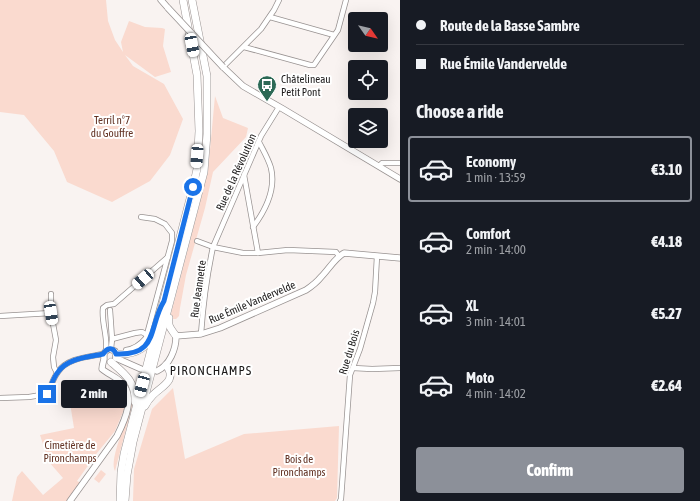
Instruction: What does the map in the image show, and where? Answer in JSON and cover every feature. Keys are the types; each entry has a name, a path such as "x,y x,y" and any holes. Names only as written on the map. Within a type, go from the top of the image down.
{"highway":[{"path":"115,501 124,454 193,187 197,162 199,131 197,74 183,0"},
{"path":"125,501 127,475 133,442 204,172 207,134 207,76 192,0"},
{"path":"175,284 175,291 168,321 169,326 176,336"},
{"path":"110,355 126,355 133,353 140,350 147,344 152,336 160,307 164,301"},
{"path":"110,355 128,378 135,394 135,402 124,444 124,454"},
{"path":"133,442 146,404 152,395 169,381 171,376 170,369 166,365"},
{"path":"120,501 121,472"}],"street":[{"path":"161,0 222,67 244,86 400,179"},
{"path":"222,67 261,29 270,17 278,0"},
{"path":"244,47 310,65 314,64 338,30 346,0"},
{"path":"270,17 334,35"},
{"name":"Rue de la Révolution","path":"213,247 259,142 279,107"},
{"path":"253,227 268,201 272,181 268,159 259,142"},
{"path":"379,166 382,163 400,163"},
{"path":"244,175 258,253"},
{"path":"0,398 29,397 47,394 57,373 62,367 70,362 94,355 110,355 129,350 140,344 146,338 172,241 172,233 165,224 155,219 141,217"},
{"path":"197,241 213,247 242,253 288,250 336,252 339,256 344,253 400,258"},
{"name":"Rue Jeannette","path":"201,334 205,296 213,247"},
{"name":"Rue Émile Vandervelde","path":"176,336 201,334 220,328 306,290 322,276 339,256"},
{"name":"Rue du Bois","path":"340,501 343,480 350,375 360,349 373,303 377,256"},
{"path":"110,355 102,314 103,308 107,305 114,304 168,257"},
{"path":"152,270 160,271 163,276"},
{"path":"51,294 51,313 56,340 53,357 54,367 57,373"},
{"path":"70,501 117,436 123,424 129,400 125,387 121,382 111,376 108,369 112,339 110,310"},
{"path":"0,316 51,313"},
{"path":"112,339 142,332 147,335"},
{"path":"157,371 162,369 170,360 176,336"},
{"path":"110,355 141,369"},
{"path":"353,368 400,368"}],"green space":[{"name":"Terril n°7 du Gouffre","path":"0,0 106,0 108,21 115,40 123,52 121,42 129,21 145,27 165,29 163,46 171,72 155,77 125,55 133,66 164,84 183,119 170,155 150,181 112,202 67,182 54,151 24,115 0,112"},
{"path":"215,96 223,118 248,128 246,137 213,172 205,208 186,275 179,316 176,319 173,319 171,314 208,171"},
{"name":"Bois de Pironchamps","path":"173,388 185,459 244,434 339,426 337,498 335,501 133,501 134,469 152,409"},
{"name":"Cimetière de Pironchamps","path":"71,394 100,397 102,395 124,403 126,405 115,431 77,481 81,483 68,501 12,501 17,477 22,471 43,495 63,478 49,462 40,435 74,428 70,403"},
{"path":"131,400 133,403 115,471 115,455"},
{"path":"101,470 106,474 99,483 94,479"}],"place":[{"name":"Châtelineau Petit Pont","path":"267,102"}],"district":[{"name":"PIRONCHAMPS","path":"211,370"}],"route":[{"path":"47,394 57,373 62,367 70,362 103,354 109,349 116,352 116,354 126,355 140,350 147,344 152,336 160,307 164,301 193,187"}]}
